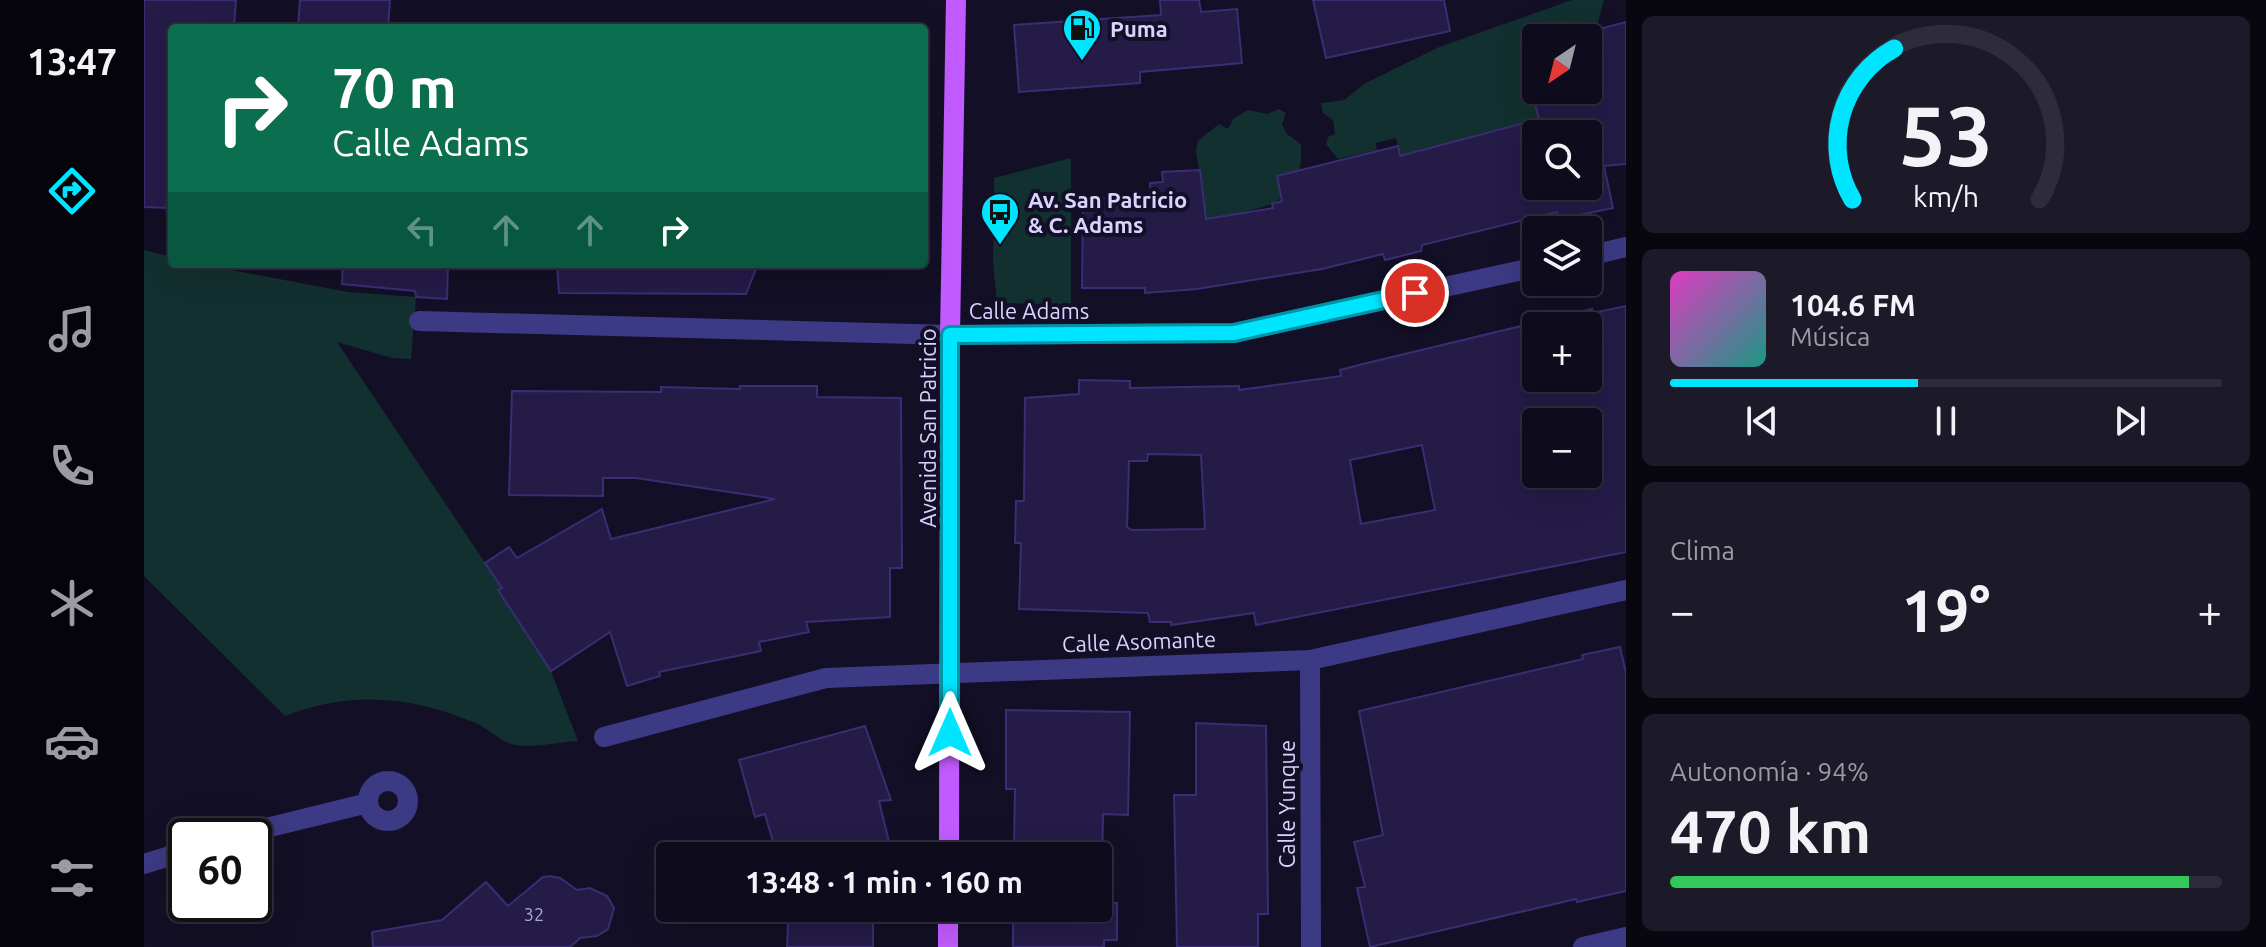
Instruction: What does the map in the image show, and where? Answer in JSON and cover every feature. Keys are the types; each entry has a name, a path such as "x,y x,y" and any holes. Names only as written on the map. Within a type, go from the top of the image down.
{"main road":[{"name":"Avenida San Patricio","path":"949,842 950,335 956,0"},
{"path":"948,922 948,947"}],"street":[{"path":"1602,253 1626,247"},
{"name":"Calle Adams","path":"419,321 950,335 1234,333 1522,270"},
{"name":"Calle Asomante","path":"604,737 826,678 1310,660 1626,590"},
{"name":"Calle Yunque","path":"1310,660 1311,947"},
{"path":"272,827 368,803"},
{"path":"144,864 168,857"},
{"path":"1583,947 1626,937"}],"green space":[{"path":"1572,0 1604,0 1598,24 1522,24 1522,104 1548,104 1560,109 1533,120 1522,120 1522,123 1474,135 1405,174 1396,138 1376,143 1377,150 1338,159 1326,144 1329,136 1335,134 1333,120 1323,113 1321,103 1344,100 1364,84 1439,47"},
{"path":"1279,109 1286,113 1282,124 1287,134 1301,144 1300,167 1294,184 1273,203 1206,221 1196,150 1198,141 1219,124 1228,129 1234,118 1248,110 1267,114"},
{"path":"1071,158 1071,305 997,303 993,263 994,178"},
{"path":"144,250 168,256 168,268 220,268 348,292 416,297 411,359 392,358 337,342 502,588 551,671 578,741 531,746 511,744 478,724 406,702 334,702 285,716 144,576"}],"building":[{"path":"144,0 236,0 234,24 168,24 166,208 144,207"},
{"path":"300,0 390,0 388,24 298,24"},
{"path":"1160,0 1199,0 1201,12 1237,9 1242,63 1140,72 1140,83 1019,92 1014,25 1161,15"},
{"path":"1313,0 1444,0 1450,31 1326,58"},
{"path":"1626,22 1626,164 1604,166 1613,208 1575,216 1558,216 1557,212 1522,216 1522,221 1422,245 1421,251 1385,260 1383,254 1322,269 1197,289 1145,293 1145,288 1082,288 1083,198 1151,199 1150,183 1163,182 1162,172 1200,170 1206,219 1273,208 1272,204 1282,201 1277,176 1398,146 1400,156 1522,124 1522,200 1602,200 1602,120 1535,120 1539,119 1535,104 1602,104 1602,28"},
{"path":"343,268 448,268 447,299 416,297 415,291 342,284"},
{"path":"557,268 756,268 746,294 559,293"},
{"path":"1626,306 1626,552 1256,625 1254,613 1171,625 1171,622 1150,622 1148,613 1019,609 1021,543 1015,543 1016,501 1024,501 1025,398 1079,394 1079,380 1130,381 1130,388 1239,386 1239,390 1341,376 1340,370 1522,326 1522,392 1602,392 1602,312 1598,312","holes":["1422,445 1435,510 1361,524 1350,460","1148,454 1201,455 1205,529 1132,530 1127,527 1129,461 1147,461"]},
{"path":"740,386 817,386 817,397 901,398 902,568 890,568 890,617 806,622 809,632 759,642 761,651 659,672 660,676 627,686 610,632 551,671 498,590 502,588 485,563 509,547 517,558 602,509 611,539 775,499 636,478 603,478 603,496 509,495 512,391 661,392 661,387 740,389"},
{"path":"1620,647 1626,673 1626,891 1577,902 1576,899 1370,947 1357,888 1365,887 1354,842 1383,835 1359,711 1583,659 1582,655"},
{"path":"1006,710 1130,712 1128,815 1103,814 1102,842 1014,842 1015,789 1006,789"},
{"path":"1196,723 1266,726 1268,914 1258,914 1258,947 1177,947 1174,795 1196,795"},
{"path":"865,726 891,800 879,801 889,842 773,842 765,814 755,817 739,760"},
{"path":"543,877 560,878 577,890 590,888 607,896 614,908 608,929 597,936 580,938 570,947 373,947 372,932 442,920 486,882 508,906"},
{"path":"1113,883 1113,903 1117,903 1117,940 1104,940 1104,947 1013,947 1013,922 1112,922"},
{"path":"788,922 873,922 873,947 787,947"}],"place":[{"name":"Puma","path":"1082,62"},
{"name":"Av. San Patricio & C. Adams","path":"1000,246"}],"route":[{"path":"950,733 950,335 1234,333 1415,293"}]}
